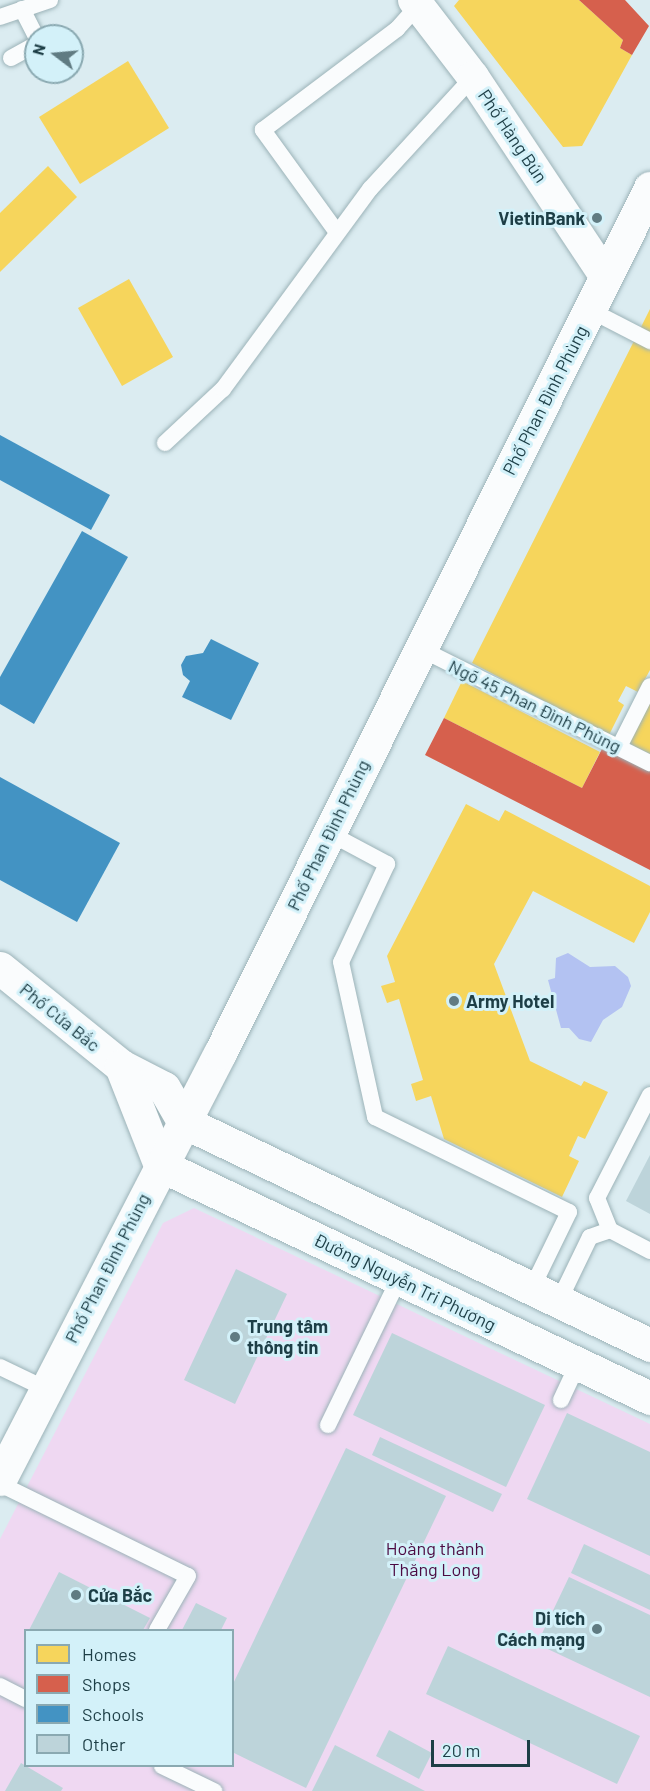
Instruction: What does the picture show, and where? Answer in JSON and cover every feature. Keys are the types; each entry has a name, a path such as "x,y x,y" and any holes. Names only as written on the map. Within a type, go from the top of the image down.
{"main road":[{"name":"Phố Phan Đình Phùng","path":"1,1475 184,1122 650,188"},
{"name":"Phố Cửa Bắc","path":"0,968 121,1066 164,1089 184,1122"},
{"name":"Phố Cửa Bắc","path":"121,1066 160,1165"},
{"path":"184,1122 650,1345"},
{"name":"Đường Nguyễn Tri Phương","path":"160,1165 650,1398"}],"street":[{"name":"Phố Hàng Bún","path":"416,3 473,77 606,277"}],"lane":[{"path":"0,17 50,0"},
{"path":"336,231 263,130 397,29 416,3"},
{"path":"22,9 30,24"},
{"path":"11,58 24,51"},
{"path":"165,443 223,389 336,231 370,189 473,77"},
{"path":"590,310 650,341"},
{"name":"Ngõ 45 Phan Đình Phùng","path":"421,649 650,763"},
{"path":"619,747 650,687"},
{"path":"329,833 387,864 341,962 375,1117 569,1212 546,1295"},
{"path":"650,1095 597,1198 610,1230 650,1251"},
{"path":"546,1295 590,1237 610,1230"},
{"path":"328,1425 399,1279"},
{"path":"561,1400 578,1364"},
{"path":"0,1367 46,1389"},
{"path":"1,1475 188,1576 158,1629"},
{"path":"0,1686 24,1698"},
{"path":"164,1767 214,1791"}],"green space":[{"name":"Hoàng thành Thăng Long","path":"194,1208 650,1424 650,1791 0,1791 0,1539 163,1223"}],"water":[{"path":"568,953 590,967 615,966 628,977 631,986 622,1007 603,1020 591,1042 579,1039 569,1028 561,1028 548,980 555,978 556,958"}],"building: Homes":[{"path":"459,0 579,0 623,40 620,48 632,55 582,146 563,147 454,6"},
{"path":"128,61 169,128 80,184 39,117"},
{"path":"48,166 77,197 0,272 0,213"},
{"path":"129,279 173,357 122,386 78,308"},
{"path":"650,309 650,339 638,333"},
{"path":"636,337 650,344 650,670 638,692 626,686 618,701 624,705 609,735 472,663"},
{"path":"462,681 600,752 582,788 444,718"},
{"path":"650,696 650,754 626,742"},
{"name":"Army Hotel","path":"466,804 499,821 505,810 650,886 650,912 634,943 533,891 494,964 530,1061 581,1086 584,1081 608,1092 585,1139 578,1136 569,1156 579,1161 562,1197 444,1139 431,1096 416,1101 411,1084 423,1080 399,999 387,1003 381,986 395,982 387,956"}],"building: Shops":[{"path":"579,0 625,0 649,26 632,55 620,48 623,40"},
{"path":"444,718 582,788 603,747 650,771 650,870 425,755"}],"building: Schools":[{"path":"0,435 110,495 91,530 0,480"},
{"path":"82,531 128,557 34,724 0,704 0,677"},
{"path":"211,639 259,663 231,720 182,697 190,681 183,675 181,665 186,656 203,653"},
{"path":"0,777 120,843 77,922 0,880"}],"building: Other":[{"path":"650,1155 650,1214 626,1201"},
{"name":"Trung tâm thông tin","path":"236,1269 287,1294 235,1404 184,1380"},
{"path":"392,1333 545,1405 506,1487 353,1415"},
{"path":"567,1413 650,1452 650,1556 527,1499"},
{"path":"380,1437 502,1494 493,1512 372,1455"},
{"path":"346,1448 446,1496 306,1788 234,1753 234,1682"},
{"name":"Di tích Cách mạng","path":"584,1544 650,1575 650,1610 571,1573"},
{"name":"Cửa Bắc","path":"59,1572 150,1618 144,1629 30,1629"},
{"name":"Di tích Cách mạng","path":"569,1577 650,1615 650,1697 537,1644"},
{"path":"196,1603 227,1618 222,1629 183,1629"},
{"path":"448,1646 640,1736 617,1784 426,1694"},
{"path":"389,1730 432,1753 419,1779 376,1756"},
{"path":"335,1745 425,1791 312,1791"},
{"path":"21,1763 24,1767 63,1788 61,1791 5,1791"}],"place":[{"name":"VietinBank","path":"597,218"},
{"name":"Army Hotel","path":"454,1001"},
{"name":"Trung tâm thông tin","path":"235,1337"},
{"name":"Cửa Bắc","path":"76,1595"},
{"name":"Di tích Cách mạng","path":"597,1629"}]}
